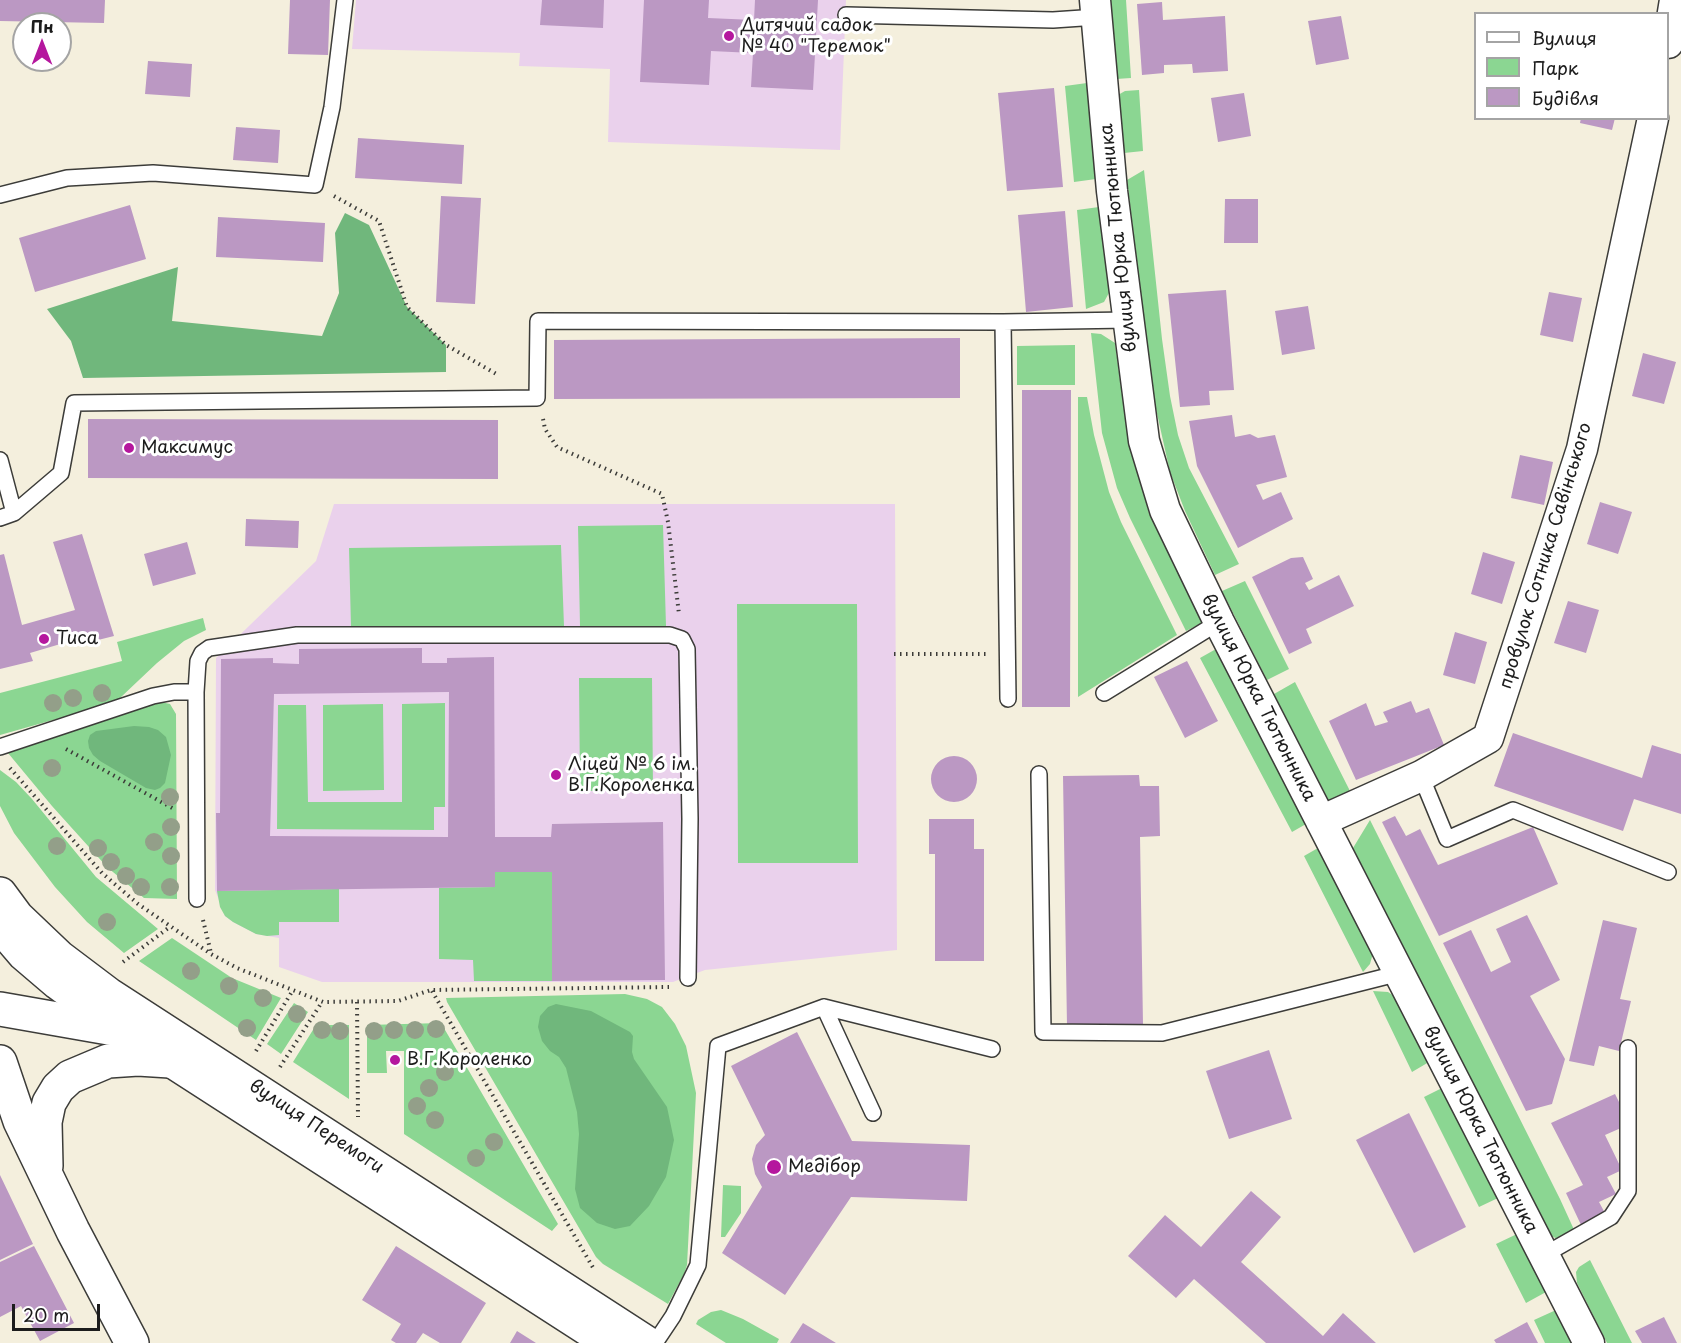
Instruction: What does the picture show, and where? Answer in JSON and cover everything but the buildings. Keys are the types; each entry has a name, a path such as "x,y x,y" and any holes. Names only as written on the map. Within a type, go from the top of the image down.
{"main road":[{"name":"вулиця Перемоги","path":"0,894 17,917 59,957 117,1000 647,1343"},
{"path":"0,1009 120,1030 164,1044 233,1073"},
{"path":"46,1174 45,1122 49,1103 58,1088 70,1077 108,1061 138,1059 170,1061 233,1073"},
{"path":"2,1085 73,1231 132,1343"}],"street":[{"path":"1669,37 1675,0"},
{"name":"вулиця Юрка Тютюнника","path":"1096,8 1112,192 1144,441 1165,510 1219,622 1589,1343"},
{"name":"провулок Сотника Савінського","path":"1321,821 1421,776 1488,738 1582,449 1653,120"},
{"name":"вулиця Перемоги","path":"0,928 23,955 57,984 120,1030 607,1343"}],"lane":[{"path":"0,195 67,178 153,173 315,185 332,107 345,0"},
{"path":"846,15 1053,20 1096,8"},
{"path":"7,516 61,473 74,404 537,398 538,321 1128,320"},
{"path":"1003,322 1008,699"},
{"path":"0,460 7,516"},
{"path":"1104,693 1219,622"},
{"path":"197,899 196,692 198,661 202,653 209,648 297,635 670,635 682,639 687,649 690,797 688,978"},
{"path":"0,747 153,696 174,692 196,692"},
{"path":"1039,774 1043,1032 1162,1033 1400,973"},
{"path":"1421,776 1447,839 1513,810 1668,872"},
{"path":"824,1007 873,1113"},
{"path":"655,1343 673,1316 698,1265 718,1046 824,1007 992,1049"},
{"path":"1544,1255 1611,1217 1628,1191 1628,1048"}],"path":[{"path":"315,185 379,221 407,307 446,345 537,398 545,429 557,447 662,494 668,522 682,639"},
{"path":"894,654 1007,654"},
{"path":"39,734 196,821"},
{"path":"6,763 102,873 138,904 211,954 237,968 322,1002 398,1001 431,990 675,987 688,978"},
{"path":"197,899 211,954"},
{"path":"123,962 171,926"},
{"path":"256,1051 293,990"},
{"path":"431,990 595,1270"},
{"path":"280,1067 322,1002"},
{"path":"357,1002 358,1117"}],"shaded area":[{"path":"356,0 846,0 840,150 608,142 610,69 519,66 520,53 352,49"},
{"name":"Ліцей № 6 ім. В.Г.Короленка","path":"334,504 895,504 897,950 705,970 673,982 322,982 279,967 279,938 256,934 225,916 215,890 216,658 316,561"}],"green space":[{"path":"1109,0 1126,0 1131,78 1116,79"},
{"path":"1087,83 1096,179 1074,182 1065,86"},
{"path":"1139,90 1143,151 1124,153 1118,95 1125,91"},
{"path":"1144,170 1162,339 1178,435 1189,468 1239,564 1215,575 1185,511 1170,472 1154,400 1127,180"},
{"path":"1099,207 1110,291 1104,302 1086,309 1077,210"},
{"path":"345,213 369,225 407,307 446,345 446,372 83,378 71,341 47,309 178,267 172,321 322,336 339,293 335,233"},
{"path":"1091,333 1101,334 1115,343 1128,439 1149,513 1202,623 1186,631 1117,488 1102,433"},
{"path":"1075,345 1075,385 1017,385 1017,346"},
{"path":"1078,397 1087,397 1109,492 1121,522 1177,635 1078,697"},
{"path":"663,525 666,626 580,626 578,526"},
{"path":"561,545 564,626 351,627 349,548"},
{"path":"1245,581 1289,669 1267,680 1222,591"},
{"path":"737,604 857,604 858,863 738,863"},
{"path":"203,618 206,630 184,641 113,703 0,735 0,693 122,661 117,642"},
{"path":"1216,649 1306,824 1292,832 1200,658"},
{"path":"579,678 652,678 653,790 580,791"},
{"path":"1295,682 1350,791 1329,801 1274,694"},
{"path":"161,702 170,704 176,714 177,899 144,898 107,867 8,753"},
{"path":"445,703 445,807 434,807 434,830 277,829 278,705 306,705 308,802 402,802 402,704"},
{"path":"383,704 384,790 323,791 323,705"},
{"path":"134,726 158,730 166,737 171,755 165,783 155,790 146,788 100,761 89,748 90,735 96,731"},
{"path":"0,770 16,782 32,799 96,877 158,929 124,953 87,922 55,887 14,833 0,806"},
{"path":"1370,820 1576,1234 1557,1239 1552,1236 1353,848"},
{"path":"1318,848 1373,953 1370,964 1363,972 1304,856"},
{"path":"495,872 552,872 552,981 474,981 473,960 439,959 439,888 495,887"},
{"path":"339,889 339,922 279,922 279,935 267,936 256,934 225,916 220,907 217,891"},
{"path":"172,938 232,978 281,998 256,1040 139,961"},
{"path":"1373,991 1388,992 1397,998 1429,1062 1412,1072"},
{"path":"625,994 647,999 662,1007 675,1024 686,1046 696,1093 687,1265 668,1304 603,1264 596,1257 446,998"},
{"path":"294,1003 308,1012 281,1054 267,1044"},
{"path":"556,1004 591,1011 630,1032 633,1036 634,1059 667,1107 674,1140 666,1177 649,1206 630,1226 615,1229 597,1223 580,1208 575,1189 579,1134 577,1112 566,1068 559,1057 542,1041 538,1027 540,1016 548,1007"},
{"path":"441,1023 558,1224 552,1231 404,1134 404,1051 386,1051 387,1073 367,1073 367,1025"},
{"path":"316,1025 349,1025 349,1099 293,1062"},
{"path":"1442,1088 1498,1198 1479,1207 1424,1097"},
{"path":"723,1185 741,1186 741,1213 725,1237 721,1237"},
{"path":"1517,1234 1546,1292 1526,1303 1496,1244"},
{"path":"1590,1260 1632,1343 1607,1343 1577,1283 1576,1272 1579,1267"},
{"path":"721,1310 779,1339 777,1343 726,1343 696,1324 698,1320 711,1312"},
{"path":"1556,1310 1572,1343 1545,1343 1534,1320"}],"place":[{"name":"Дитячий садок № 40 \"Теремок\"","path":"729,36"},
{"name":"Максимус","path":"129,448"},
{"name":"Тиса","path":"44,639"},
{"name":"Ліцей № 6 ім. В.Г.Короленка","path":"556,775"},
{"name":"В.Г.Короленко","path":"395,1060"},
{"name":"Медібор","path":"774,1167"}]}
